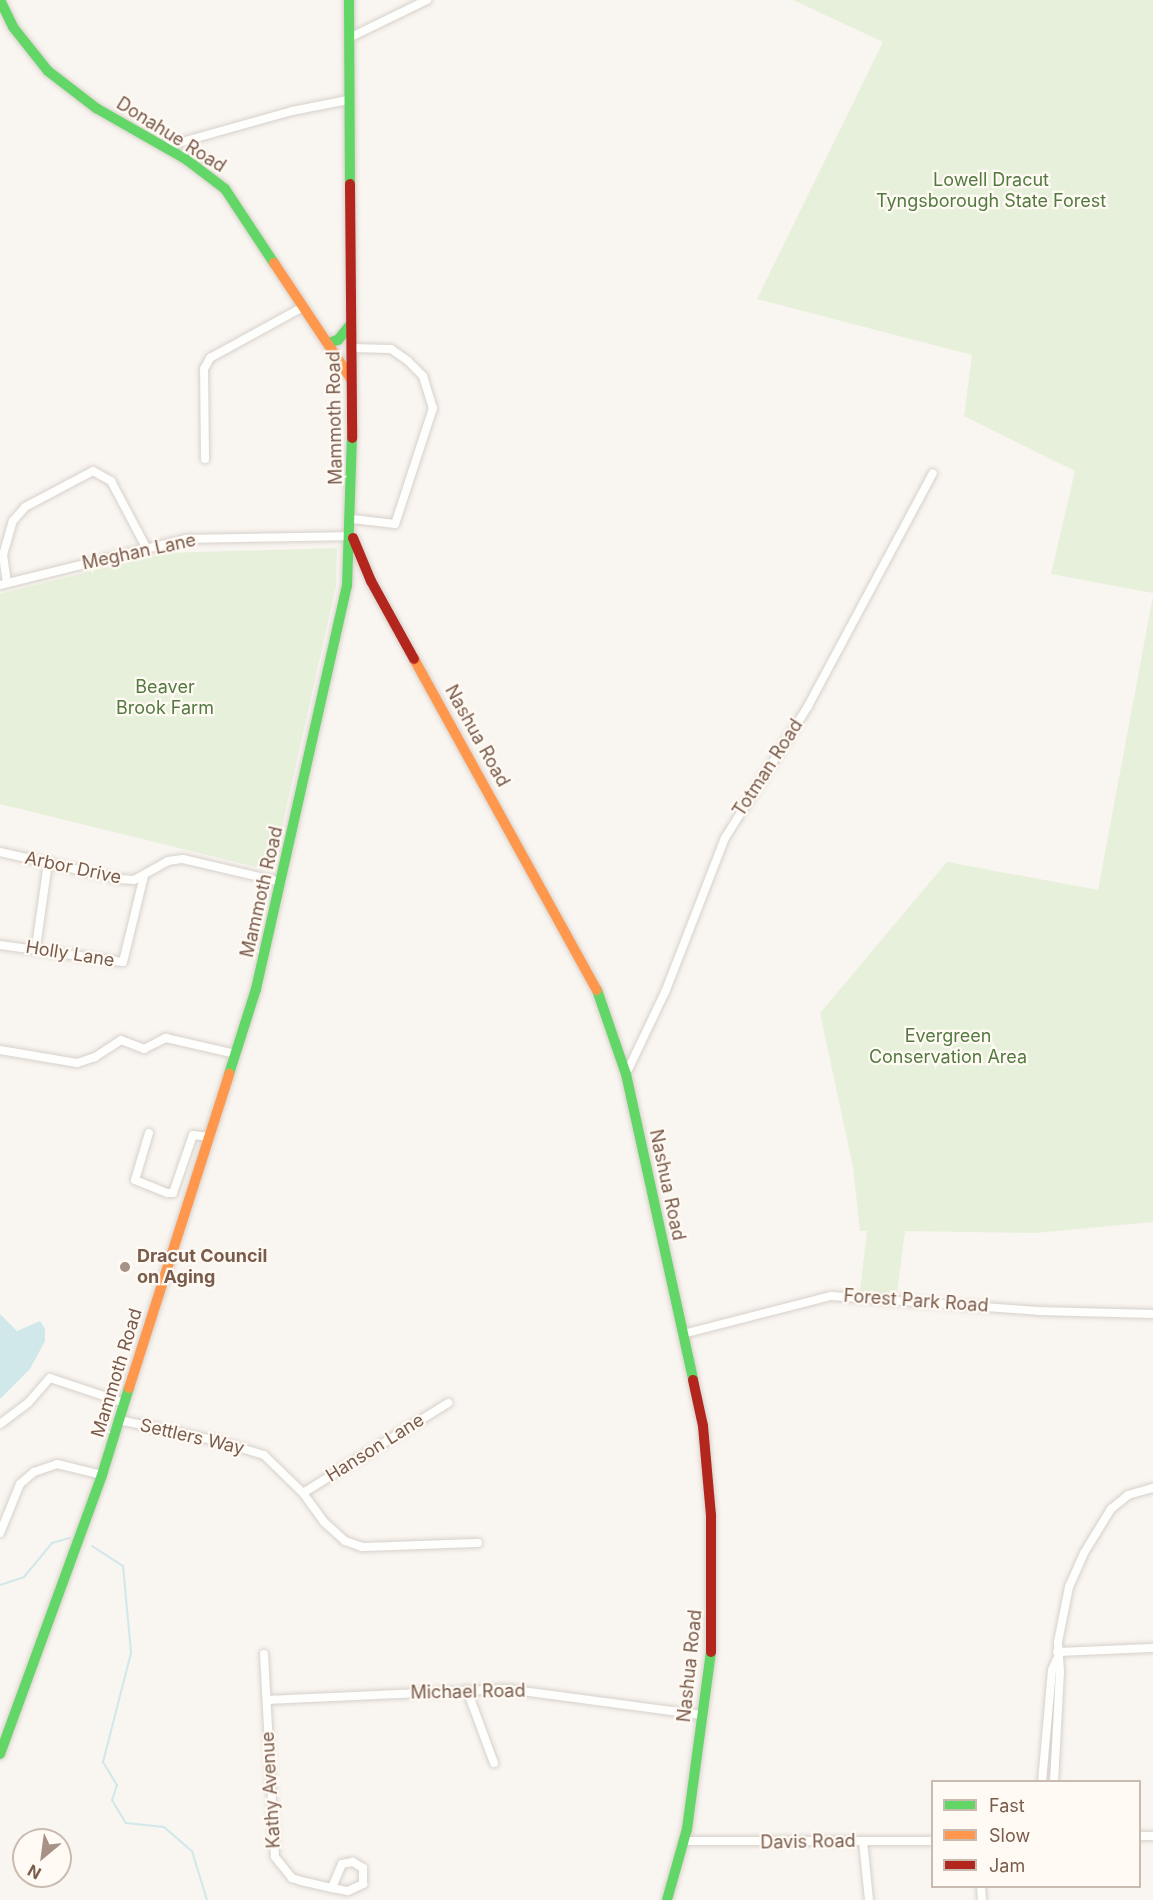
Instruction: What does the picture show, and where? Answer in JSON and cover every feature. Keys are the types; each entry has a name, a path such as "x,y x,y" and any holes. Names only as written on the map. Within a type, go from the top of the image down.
{"main road":[{"name":"Donahue Road","path":"0,0 14,27 48,71 96,108 206,172 225,189 351,379"},
{"name":"Mammoth Road","path":"0,1754 102,1475 256,988 347,586 352,536 349,0"},
{"path":"328,343 338,340 351,325"},
{"name":"Nashua Road","path":"352,536 371,580 581,959 602,1001 626,1074 706,1445 711,1515 713,1634 683,1841 667,1900"}],"street":[{"path":"349,38 427,0"},
{"path":"163,147 269,117 348,100"},
{"path":"205,459 204,369 210,358 303,307"},
{"path":"351,348 391,350 408,361 423,376 433,408 394,524 352,519"},
{"path":"3,584 3,555 13,521 25,507 93,471 111,481 146,547"},
{"name":"Totman Road","path":"626,1074 666,990 725,838 808,706 933,473"},
{"name":"Meghan Lane","path":"3,584 186,539 352,536"},
{"name":"Arbor Drive","path":"0,852 119,879 144,876 168,861 183,859 281,882"},
{"path":"36,947 48,862"},
{"name":"Holly Lane","path":"0,945 36,947 123,962 144,876"},
{"path":"0,1050 77,1063 95,1057 121,1040 144,1049 166,1038 236,1054"},
{"path":"149,1133 135,1180 168,1193 172,1193 193,1135 210,1137"},
{"name":"Forest Park Road","path":"683,1334 831,1296 1071,1313 1153,1314"},
{"path":"0,1424 28,1403 50,1378 125,1403"},
{"name":"Hanson Lane","path":"303,1493 448,1403"},
{"name":"Settlers Way","path":"119,1420 218,1441 264,1455 303,1493 324,1522 345,1541 362,1546 478,1543"},
{"path":"0,1533 20,1484 34,1472 57,1464 102,1475"},
{"path":"1042,1780 1052,1670 1057,1655 1066,1596 1084,1553 1118,1502 1132,1493 1153,1488"},
{"path":"1057,1655 1153,1648"},
{"name":"Kathy Avenue","path":"264,1654 276,1860 292,1878 332,1888 351,1892 359,1889 365,1879 363,1868 353,1862 342,1864 332,1888"},
{"path":"1054,1780 1060,1672 1057,1655"},
{"name":"Michael Road","path":"267,1700 517,1689 703,1715"},
{"path":"467,1690 494,1763"},
{"name":"Davis Road","path":"683,1841 931,1841"},
{"path":"863,1841 869,1900"}],"green space":[{"name":"Lowell Dracut Tyngsborough State Forest","path":"793,0 1153,0 1153,593 1051,574 1075,471 964,416 972,355 757,299 883,42"},
{"name":"Beaver Brook Farm","path":"337,548 336,586 272,871 0,804 0,594 165,553"},
{"name":"Evergreen Conservation Area","path":"1153,596 1153,1222 1035,1233 905,1231 897,1294 860,1291 867,1231 860,1231 853,1167 820,1013 947,862 1098,890"}],"water":[{"path":"0,1314 17,1331 40,1321 45,1329 45,1341 30,1369 0,1399"}],"waterway":[{"path":"0,1585 24,1577 52,1543 69,1538"},
{"path":"92,1546 123,1566 131,1653 103,1762 117,1785 112,1800 126,1823 164,1827 192,1851 207,1900"}],"traffic: fast":[{"path":"0,0 13,27 48,71 96,108 187,160 225,189 274,263"},
{"path":"349,0 350,184"},
{"path":"328,343 338,340 350,325"},
{"path":"229,1074 256,989 347,586 352,438"},
{"path":"597,990 626,1074 693,1380"},
{"path":"0,1754 102,1475 129,1388"},
{"path":"667,1900 687,1829 711,1652"}],"traffic: slow":[{"path":"274,263 351,379"},
{"path":"414,659 597,990"},
{"path":"129,1388 229,1074"}],"traffic: jam":[{"path":"350,184 352,438"},
{"path":"353,538 371,581 414,659"},
{"path":"693,1380 703,1426 711,1515 711,1652"}],"place":[{"name":"Dracut Council on Aging","path":"125,1267"}]}
